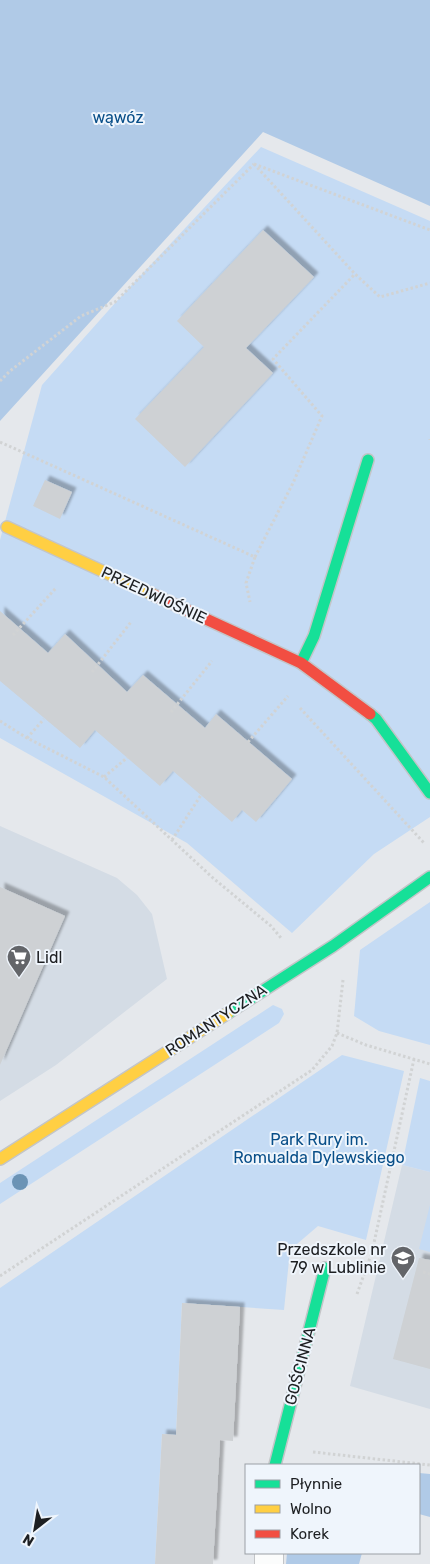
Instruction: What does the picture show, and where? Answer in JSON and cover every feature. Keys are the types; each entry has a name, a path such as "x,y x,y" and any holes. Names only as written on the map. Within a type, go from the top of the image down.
{"street":[{"path":"301,663 314,636 368,460"},
{"name":"PRZEDWIOŚNIE","path":"7,527 301,663 376,719 430,793"},
{"name":"ROMANTYCZNA","path":"0,1159 333,946 430,877"},
{"name":"GOŚCINNA","path":"275,1464 325,1268"}],"path":[{"path":"254,164 430,230"},
{"path":"254,164 355,274 380,297 430,283"},
{"path":"0,381 10,371 81,316 116,302 254,164"},
{"path":"246,583 255,557 293,483 322,416 273,359 355,274"},
{"path":"0,442 255,557"},
{"path":"13,635 57,588"},
{"path":"92,672 136,616"},
{"path":"171,712 217,655"},
{"path":"248,742 288,695 429,849"},
{"path":"27,738 44,719"},
{"path":"0,722 27,738 104,777 212,878 271,926 285,942"},
{"path":"104,777 128,757"},
{"path":"172,840 201,795"},
{"path":"0,1276 312,1070 332,1046 337,1033 344,977"},
{"path":"337,1033 366,1045 430,1064"},
{"path":"395,1146 414,1059"},
{"path":"423,1272 430,1274"},
{"path":"305,1451 430,1465"}],"shaded area":[{"path":"0,826 117,878 137,895 152,914 167,979 56,1065 0,1101"},
{"name":"Przedszkole nr 79 w Lublinie","path":"402,1165 430,1172 430,1409 350,1386"}],"green space":[{"name":"wąwóz","path":"0,0 430,0 430,206 263,132 0,421"},
{"path":"261,147 430,221 430,817 374,854 292,933 187,843 0,738 0,540 42,385 116,302"},
{"path":"430,902 430,1045 379,1031 354,1016 360,950"},
{"path":"273,1005 282,1009 284,1014 279,1023 0,1204 0,1183"},
{"name":"Park Rury im. Romualda Dylewskiego","path":"342,1055 404,1071 366,1240 318,1226 290,1250 284,1310 182,1303 176,1435 162,1434 155,1564 0,1564 0,1288"},
{"path":"420,1078 430,1081 430,1172 402,1165"},
{"path":"430,1205 430,1252 419,1249"},
{"path":"420,1473 430,1474 430,1517 420,1514"},
{"path":"287,1554 362,1554 359,1564 286,1564"}],"building":[{"path":"263,230 314,277 246,348 273,373 185,467 135,419 204,347 177,321"},
{"path":"45,480 72,492 60,519 33,506"},
{"path":"0,611 48,653 65,634 127,692 143,675 205,728 216,714 292,779 256,822 242,810 232,822 173,771 160,786 95,730 80,748 0,681"},
{"name":"Lidl","path":"0,887 65,916 0,1065"},
{"path":"419,1258 430,1260 430,1369 393,1359"},
{"path":"182,1303 240,1307 233,1441 220,1440 213,1564 155,1564 162,1434 176,1435"}],"traffic: fast":[{"path":"301,663 314,636 368,460"},
{"path":"370,714 376,719 430,793"},
{"path":"228,1013 333,946 430,877"},
{"path":"275,1464 325,1268"}],"traffic: slow":[{"path":"7,527 154,595"},
{"path":"0,1159 228,1013"}],"traffic: jam":[{"path":"154,595 301,663 370,714"}],"place":[{"name":"Lidl","path":"19,978"},
{"name":"Przedszkole nr 79 w Lublinie","path":"403,1279"}]}
